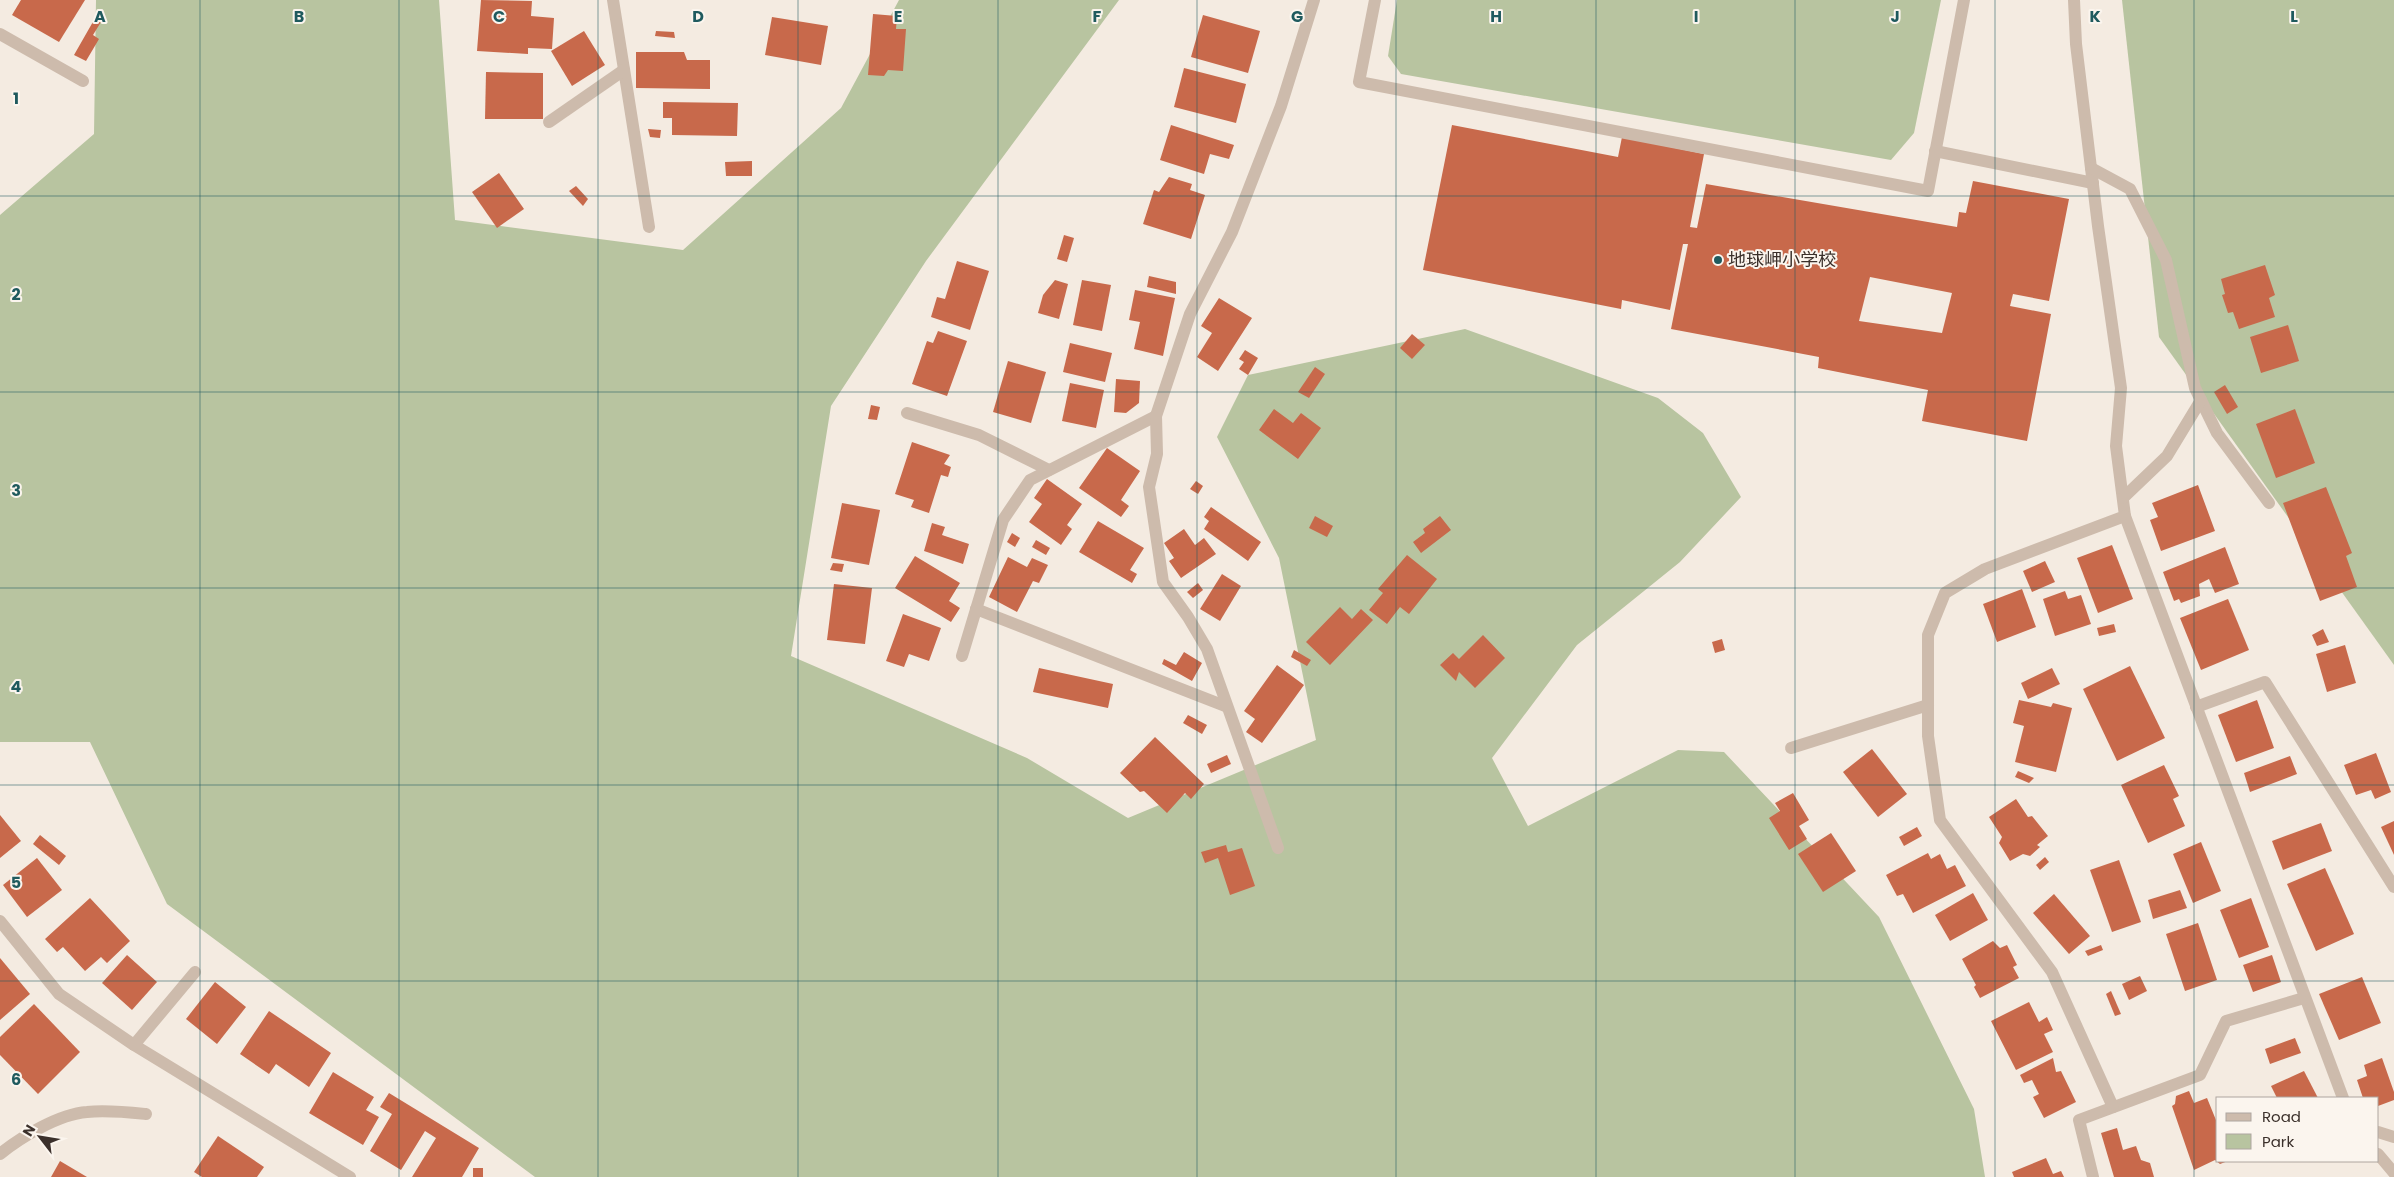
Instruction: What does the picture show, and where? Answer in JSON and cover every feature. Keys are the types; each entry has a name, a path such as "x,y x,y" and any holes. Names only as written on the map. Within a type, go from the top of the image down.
{"street":[{"path":"613,0 649,227"},
{"path":"1278,848 1225,706 1206,649 1188,617 1163,582 1149,487 1157,454 1156,416 1190,314 1232,232 1281,106 1314,0"},
{"path":"1375,0 1360,82 1928,191 1964,0"},
{"path":"2074,0 2076,44 2091,168 2121,388 2116,446 2125,516 2343,1097"},
{"path":"0,34 83,81"},
{"path":"549,122 624,70"},
{"path":"1935,151 2093,183"},
{"path":"2091,168 2130,190 2166,260 2195,388 2217,433 2269,503"},
{"path":"2123,498 2167,456 2201,400"},
{"path":"907,413 979,435 1049,470"},
{"path":"962,656 1003,520 1030,480 1156,416"},
{"path":"2113,1107 2052,972 1940,820 1928,736 1928,635 1945,593 1985,569 2125,516"},
{"path":"976,609 1225,706"},
{"path":"2196,707 2265,682 2394,887"},
{"path":"1791,748 1928,705"},
{"path":"0,921 59,994 134,1045 350,1177"},
{"path":"134,1045 195,972"},
{"path":"2092,1177 2079,1120 2200,1075 2226,1020 2304,998"},
{"path":"0,1154 52,1123 85,1112 114,1111 146,1114"},
{"path":"2379,1132 2394,1137"},
{"path":"2379,1155 2394,1173"}],"green space":[{"path":"96,0 439,0 455,220 683,250 841,108 899,0 1119,0 926,261 831,406 791,656 1027,758 1128,818 1316,740 1279,558 1217,437 1248,375 1465,329 1658,398 1703,433 1741,497 1680,562 1577,645 1492,758 1528,826 1678,750 1724,752 1879,917 1974,1109 1985,1177 535,1177 167,904 90,742 0,742 0,215 94,134"},
{"path":"1397,0 1941,0 1914,133 1891,160 1401,74 1388,56"},
{"path":"2122,0 2394,0 2394,665 2159,337"}],"building":[{"path":"21,0 85,0 59,42 12,15"},
{"path":"481,0 532,1 531,16 554,18 552,49 528,48 528,54 477,51"},
{"path":"98,13 104,17 93,35 99,39 86,61 74,55"},
{"path":"873,14 897,16 896,29 906,29 903,71 888,70 884,76 868,75"},
{"path":"1203,15 1260,31 1248,73 1191,57"},
{"path":"772,17 828,26 821,65 765,55"},
{"path":"584,31 605,65 572,86 551,51"},
{"path":"656,31 674,32 675,38 655,36"},
{"path":"636,52 684,52 687,60 710,60 710,89 636,88"},
{"path":"1184,68 1246,84 1236,123 1174,107"},
{"path":"486,72 543,73 543,119 485,119"},
{"path":"663,102 738,103 737,136 672,135 672,118 663,118"},
{"path":"1171,125 1234,145 1229,159 1210,154 1204,174 1160,160"},
{"path":"1452,125 1618,157 1622,137 1704,154 1690,227 1697,228 1706,184 1957,227 1959,212 1966,213 1973,181 2069,199 2049,301 2013,294 2010,306 2051,314 2027,441 1922,421 1928,390 1818,368 1819,357 1671,329 1688,244 1683,244 1670,310 1622,300 1621,309 1423,270","holes":["1870,277 1952,293 1942,333 1859,321"]},
{"path":"648,129 661,130 660,138 650,137"},
{"path":"752,161 752,176 726,176 725,162"},
{"path":"499,173 524,209 497,228 472,192"},
{"path":"1169,177 1192,184 1190,190 1205,195 1191,239 1143,224 1154,190 1159,192"},
{"path":"576,186 588,199 583,206 569,191"},
{"path":"1064,235 1074,238 1067,262 1057,259"},
{"path":"957,261 989,271 970,330 931,317 937,297 945,299"},
{"path":"2265,265 2275,295 2269,298 2275,317 2239,329 2233,312 2228,313 2222,295 2225,294 2221,279"},
{"path":"1149,276 1176,282 1176,294 1147,287"},
{"path":"1055,280 1068,284 1059,319 1038,313 1043,295"},
{"path":"1082,280 1111,285 1102,331 1073,325"},
{"path":"1135,290 1175,298 1163,356 1134,349 1140,322 1129,320"},
{"path":"1219,298 1252,318 1218,371 1197,357 1212,333 1201,326"},
{"path":"2288,325 2299,361 2261,373 2250,337"},
{"path":"938,331 967,341 947,396 912,384 927,341 933,343"},
{"path":"1412,334 1425,345 1412,359 1400,348"},
{"path":"1070,343 1112,353 1105,382 1063,372"},
{"path":"1245,350 1258,358 1248,375 1239,369 1244,362 1239,359"},
{"path":"1008,361 1046,372 1031,423 993,412"},
{"path":"1315,367 1325,374 1309,398 1298,392"},
{"path":"1116,379 1140,381 1139,403 1126,413 1114,412"},
{"path":"1070,383 1104,390 1096,428 1062,421"},
{"path":"2225,385 2238,407 2227,414 2214,392"},
{"path":"871,405 880,407 877,420 868,419"},
{"path":"1274,409 1293,423 1301,413 1321,428 1298,459 1259,430"},
{"path":"2295,409 2315,463 2276,478 2256,424"},
{"path":"912,442 950,455 944,464 951,467 948,477 941,475 929,513 911,507 914,500 895,494"},
{"path":"1107,448 1140,471 1121,500 1129,506 1121,517 1079,488"},
{"path":"1047,479 1082,504 1067,525 1072,529 1061,545 1029,522 1042,504 1034,498"},
{"path":"1196,481 1203,486 1198,494 1190,489"},
{"path":"2198,485 2215,531 2161,551 2150,520 2158,517 2152,503"},
{"path":"2326,487 2352,553 2346,556 2357,587 2320,601 2283,503"},
{"path":"842,503 880,510 869,565 831,558"},
{"path":"1211,507 1261,542 1248,561 1204,529 1209,521 1204,517"},
{"path":"1315,516 1333,526 1327,537 1309,528"},
{"path":"1440,516 1451,530 1421,553 1413,542 1425,533 1423,529"},
{"path":"1098,521 1144,548 1130,570 1137,574 1132,583 1079,552"},
{"path":"932,523 945,527 942,535 969,544 963,564 924,551"},
{"path":"1184,529 1195,545 1204,538 1216,554 1181,578 1169,561 1174,558 1164,543"},
{"path":"1012,533 1020,538 1015,547 1007,542"},
{"path":"1036,540 1050,548 1046,555 1032,547"},
{"path":"2112,545 2133,599 2098,613 2077,558"},
{"path":"2225,547 2239,584 2215,593 2209,579 2199,584 2200,596 2181,603 2179,599 2174,601 2163,572"},
{"path":"1407,555 1437,579 1409,614 1400,607 1387,624 1369,610 1383,593 1378,589"},
{"path":"915,556 960,583 949,601 960,608 951,622 895,588"},
{"path":"1008,557 1027,567 1032,558 1048,565 1039,583 1033,581 1017,612 989,597"},
{"path":"2045,561 2055,582 2032,592 2023,571"},
{"path":"833,563 844,564 842,572 830,570"},
{"path":"1222,574 1241,586 1220,621 1200,609"},
{"path":"1198,583 1203,590 1193,598 1187,592"},
{"path":"834,584 872,588 865,644 827,640"},
{"path":"2022,589 2036,627 1997,642 1983,604"},
{"path":"2065,591 2068,599 2081,595 2091,624 2055,636 2043,599"},
{"path":"2228,599 2249,650 2201,670 2180,618"},
{"path":"1340,607 1352,619 1361,609 1373,620 1330,665 1306,642"},
{"path":"903,614 941,628 929,661 909,654 904,667 886,661"},
{"path":"2114,624 2116,632 2099,636 2097,628"},
{"path":"2323,629 2329,642 2317,646 2312,635"},
{"path":"1483,635 1505,658 1475,688 1459,672 1456,681 1440,665 1453,653 1459,659"},
{"path":"1722,639 1725,650 1715,653 1712,642"},
{"path":"2345,645 2356,683 2327,692 2316,654"},
{"path":"1294,650 1311,660 1307,666 1291,657"},
{"path":"1184,652 1202,663 1192,681 1162,664 1164,659 1176,665"},
{"path":"1277,665 1304,685 1262,743 1246,732 1255,719 1244,711"},
{"path":"2130,666 2165,738 2117,761 2083,689"},
{"path":"1039,668 1113,684 1108,708 1033,692"},
{"path":"2052,668 2060,684 2028,699 2021,683"},
{"path":"2019,700 2051,707 2053,703 2072,708 2056,772 2015,762 2024,726 2013,723"},
{"path":"2257,700 2274,748 2236,762 2218,715"},
{"path":"1188,715 1207,725 1202,734 1183,723"},
{"path":"1155,737 1204,784 1191,799 1185,793 1167,813 1144,791 1140,792 1120,773"},
{"path":"1872,749 1907,794 1878,817 1843,772"},
{"path":"2376,753 2391,792 2375,799 2371,790 2356,795 2344,765"},
{"path":"1227,755 1231,764 1211,773 1207,764"},
{"path":"2290,756 2297,774 2250,792 2244,773"},
{"path":"2164,765 2179,796 2173,799 2185,826 2148,843 2121,785"},
{"path":"2018,771 2034,778 2029,783 2015,777"},
{"path":"1793,793 1809,820 1799,826 1807,839 1789,850 1769,818 1780,811 1775,803"},
{"path":"2016,799 2028,817 2032,816 2048,836 2037,845 2040,847 2030,856 2023,854 2010,861 1999,843 2002,837 1989,817"},
{"path":"0,815 21,841 0,858"},
{"path":"2394,821 2394,855 2381,827"},
{"path":"2321,823 2332,851 2283,870 2272,841"},
{"path":"1917,827 1922,836 1904,846 1899,837"},
{"path":"1831,833 1856,871 1823,892 1798,854"},
{"path":"40,835 66,856 59,865 33,844"},
{"path":"2201,842 2221,891 2193,903 2173,854"},
{"path":"1226,845 1228,852 1242,848 1255,886 1230,895 1218,858 1205,863 1201,852"},
{"path":"1928,853 1931,859 1940,854 1947,869 1955,865 1966,886 1913,913 1903,894 1897,896 1886,875"},
{"path":"2045,857 2049,862 2040,870 2036,865"},
{"path":"37,858 62,890 27,917 3,885"},
{"path":"2119,860 2141,922 2112,932 2090,870"},
{"path":"2325,868 2354,934 2316,951 2287,884"},
{"path":"2180,890 2187,908 2153,919 2148,900"},
{"path":"1973,893 1988,920 1950,941 1935,915"},
{"path":"2054,894 2090,936 2069,954 2033,913"},
{"path":"90,898 130,941 107,963 101,957 85,971 63,947 57,952 45,939"},
{"path":"2251,898 2269,947 2239,958 2220,910"},
{"path":"2198,923 2217,980 2185,991 2166,934"},
{"path":"1993,941 2000,948 2007,945 2017,965 2013,967 2019,978 1980,998 1974,987 1976,985 1962,959"},
{"path":"2101,945 2103,950 2088,956 2085,951"},
{"path":"127,955 157,982 132,1010 102,983"},
{"path":"2272,955 2281,982 2253,992 2243,965"},
{"path":"0,958 30,994 0,1020"},
{"path":"2140,976 2147,991 2129,1000 2122,984"},
{"path":"2362,977 2381,1023 2339,1040 2319,994"},
{"path":"215,982 246,1007 217,1044 186,1019"},
{"path":"2111,991 2121,1014 2115,1016 2106,994"},
{"path":"2029,1002 2039,1022 2047,1017 2053,1030 2044,1034 2053,1052 2016,1070 1991,1021"},
{"path":"34,1004 80,1052 38,1094 0,1055 0,1037"},
{"path":"269,1011 331,1053 309,1087 276,1064 269,1074 240,1054"},
{"path":"2295,1038 2301,1053 2270,1064 2265,1049"},
{"path":"2053,1058 2056,1072 2061,1071 2076,1102 2044,1118 2033,1097 2039,1094 2032,1080 2024,1083 2020,1075"},
{"path":"2382,1058 2394,1092 2394,1100 2379,1106 2379,1097 2363,1097 2357,1080 2367,1076 2364,1065"},
{"path":"2304,1071 2317,1097 2276,1097 2271,1086"},
{"path":"333,1072 374,1097 366,1110 379,1117 363,1145 309,1113"},
{"path":"2189,1091 2194,1103 2207,1098 2216,1120 2216,1161 2194,1170 2172,1106 2175,1104 2176,1096"},
{"path":"389,1093 479,1148 462,1177 412,1177 436,1138 425,1131 401,1170 370,1151 392,1114 380,1107"},
{"path":"2117,1128 2123,1150 2136,1146 2141,1160 2150,1163 2154,1177 2114,1177 2101,1133"},
{"path":"218,1136 264,1167 257,1177 202,1177 194,1172"},
{"path":"2046,1158 2053,1174 2061,1171 2064,1177 2014,1177 2012,1172"},
{"path":"60,1161 87,1177 51,1177"},
{"path":"473,1168 483,1168 483,1177 473,1177"}],"place":[{"name":"地球岬小学校","path":"1718,260"}]}
